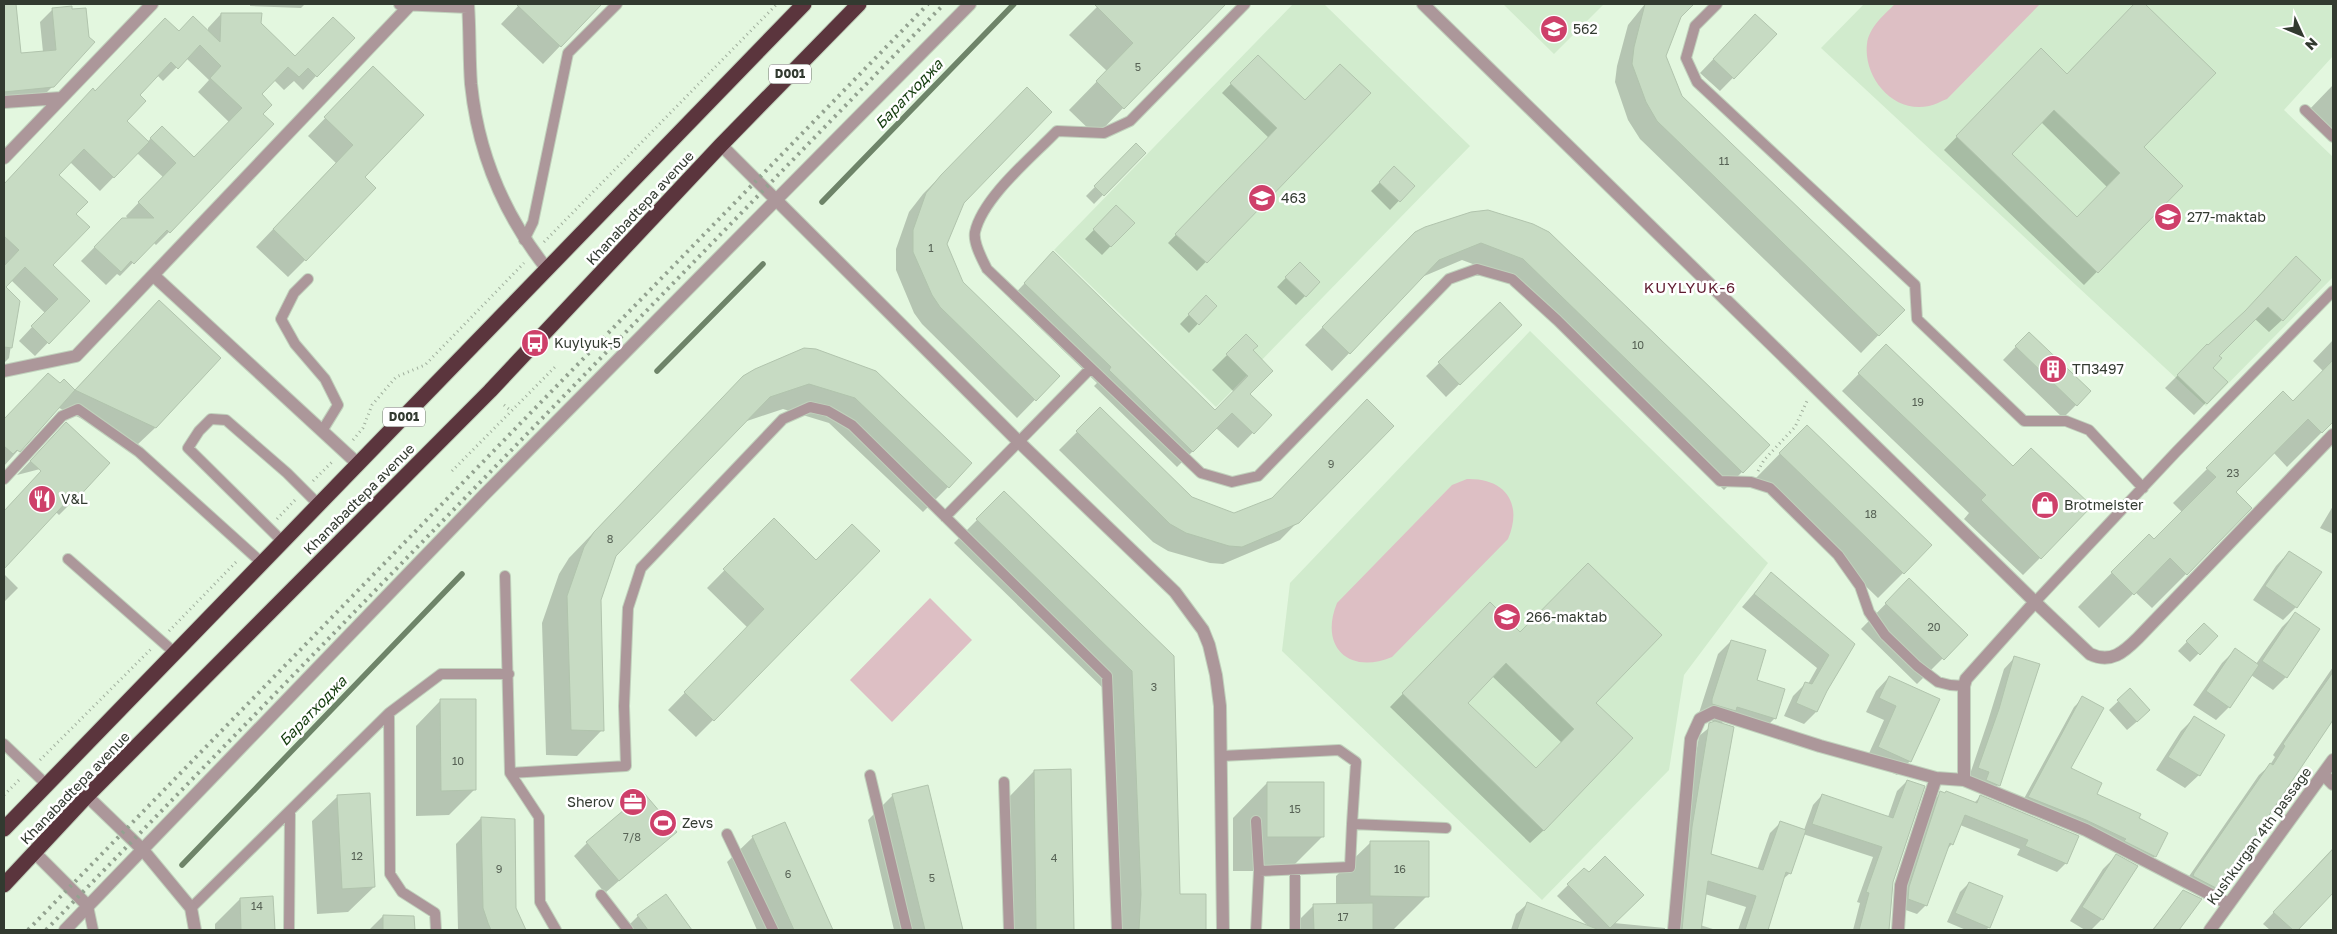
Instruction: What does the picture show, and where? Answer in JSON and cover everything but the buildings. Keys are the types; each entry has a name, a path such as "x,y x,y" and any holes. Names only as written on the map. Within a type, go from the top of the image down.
{"highway":[{"name":"Khanabadtepa avenue","path":"4,829 804,4"},
{"name":"Khanabadtepa avenue","path":"4,885 87,796 490,391 721,145 859,4"}],"street":[{"path":"4,158 152,4"},
{"path":"400,4 468,5 471,84 480,140 493,180 524,240 547,269"},
{"path":"4,370 76,356 411,4"},
{"path":"65,930 484,495 970,4"},
{"path":"1423,4 2090,654 2104,659 2118,656 2138,638 2333,435"},
{"path":"4,102 61,98"},
{"path":"721,145 1019,442 1175,592 1195,616 1206,637 1214,660 1220,706 1223,930"},
{"path":"153,274 358,464"},
{"path":"1964,780 1964,686 1971,672 2035,602"},
{"path":"1674,930 1691,739 1700,719 1707,714 1720,712 1820,746 1936,778 1964,780 2086,830 2228,904"},
{"name":"Kushkurgan 4th passage","path":"2210,930 2333,760"},
{"path":"2323,774 2333,784"},
{"path":"1898,930 1901,885 1936,778"},
{"path":"87,796 143,850 191,908 195,930"},
{"path":"35,853 88,906"}],"lane":[{"path":"524,240 534,222 568,53 617,4"},
{"path":"1245,4 1130,122 1104,133 1057,131 988,203 974,234 980,256 987,269 1090,369 1201,472 1232,482 1258,476 1449,279 1477,269 1512,279 1720,481 1751,482 1770,488 1838,555 1860,586 1869,612 1885,635 1917,666 1938,682 1950,686 1964,686"},
{"path":"1717,4 1695,26 1686,58 1698,82 1915,284 1917,319 2017,415 2024,420 2066,420 2089,430 2143,488"},
{"path":"2305,110 2333,137"},
{"path":"308,279 294,293 281,319 295,344 325,379 338,405 322,431"},
{"path":"2035,602 2333,291"},
{"path":"945,517 1090,369"},
{"path":"510,773 626,766 624,706 628,608 641,568 783,419 810,407 828,411 844,418 1107,676 1118,930"},
{"path":"4,479 62,416 78,409 139,452 262,563"},
{"path":"283,542 188,448 199,431 211,419 226,420 319,505"},
{"path":"68,558 175,653"},
{"path":"505,576 509,674 510,773 540,817 540,902 556,930"},
{"path":"191,908 389,713 441,674 509,674"},
{"path":"389,713 390,874 402,892 435,913 436,930"},
{"path":"4,744 46,785"},
{"path":"1220,756 1339,750 1356,762 1350,868 1258,871"},
{"path":"870,776 907,930"},
{"path":"1004,782 1009,930"},
{"path":"289,930 290,811"},
{"path":"1256,820 1258,871 1256,930"},
{"path":"1352,824 1446,828"},
{"path":"727,834 773,930"},
{"path":"1295,870 1295,930"},
{"path":"601,895 628,930"},
{"path":"88,906 93,930"}],"path":[{"path":"268,528 363,428 372,405 396,377 425,365 444,347 534,252 777,4"},
{"path":"452,471 556,366"},
{"path":"1751,482 1764,460 1795,427 1814,387"},
{"path":"504,405 510,411"},
{"path":"4,795 161,639 247,550"}],"shaded area":[{"name":"463","path":"1293,4 1324,4 1470,146 1216,407 1054,250"},
{"name":"562","path":"1503,4 1604,4 1554,54"},
{"name":"277-maktab","path":"1864,4 2333,4 2333,56 2284,110 2333,157 2333,277 2206,406 1821,48"},
{"path":"1895,4 2040,4 1947,99 1931,105 1916,107 1893,99 1883,90 1875,80 1867,56 1868,38 1871,32"},
{"name":"266-maktab","path":"1530,331 1768,563 1684,675 1669,770 1542,900 1282,651 1290,583"},
{"path":"1467,479 1492,483 1501,488 1508,496 1512,504 1513,515 1508,539 1392,657 1377,662 1363,662 1351,659 1342,653 1335,644 1332,633 1332,619 1337,603 1452,485"},
{"path":"930,598 972,640 892,722 850,680"}],"waterway":[{"name":"Баратходжа","path":"822,202 1014,4"},
{"name":"Баратходжа","path":"657,371 763,264"},
{"name":"Баратходжа","path":"182,865 462,574"}],"railway":[{"path":"28,930 928,4"},
{"path":"46,930 944,4"}],"place":[{"name":"562","path":"1554,29"},
{"name":"463","path":"1262,198"},
{"name":"277-maktab","path":"2168,217"},
{"name":"Kuylyuk-5","path":"535,343"},
{"name":"ТП3497","path":"2053,369"},
{"name":"V&L","path":"42,499"},
{"name":"Brotmeister","path":"2045,505"},
{"name":"266-maktab","path":"1507,617"},
{"name":"Sherov","path":"633,802"},
{"name":"Zevs","path":"663,823"}],"district":[{"name":"KUYLYUK-6","path":"1690,288"}]}
